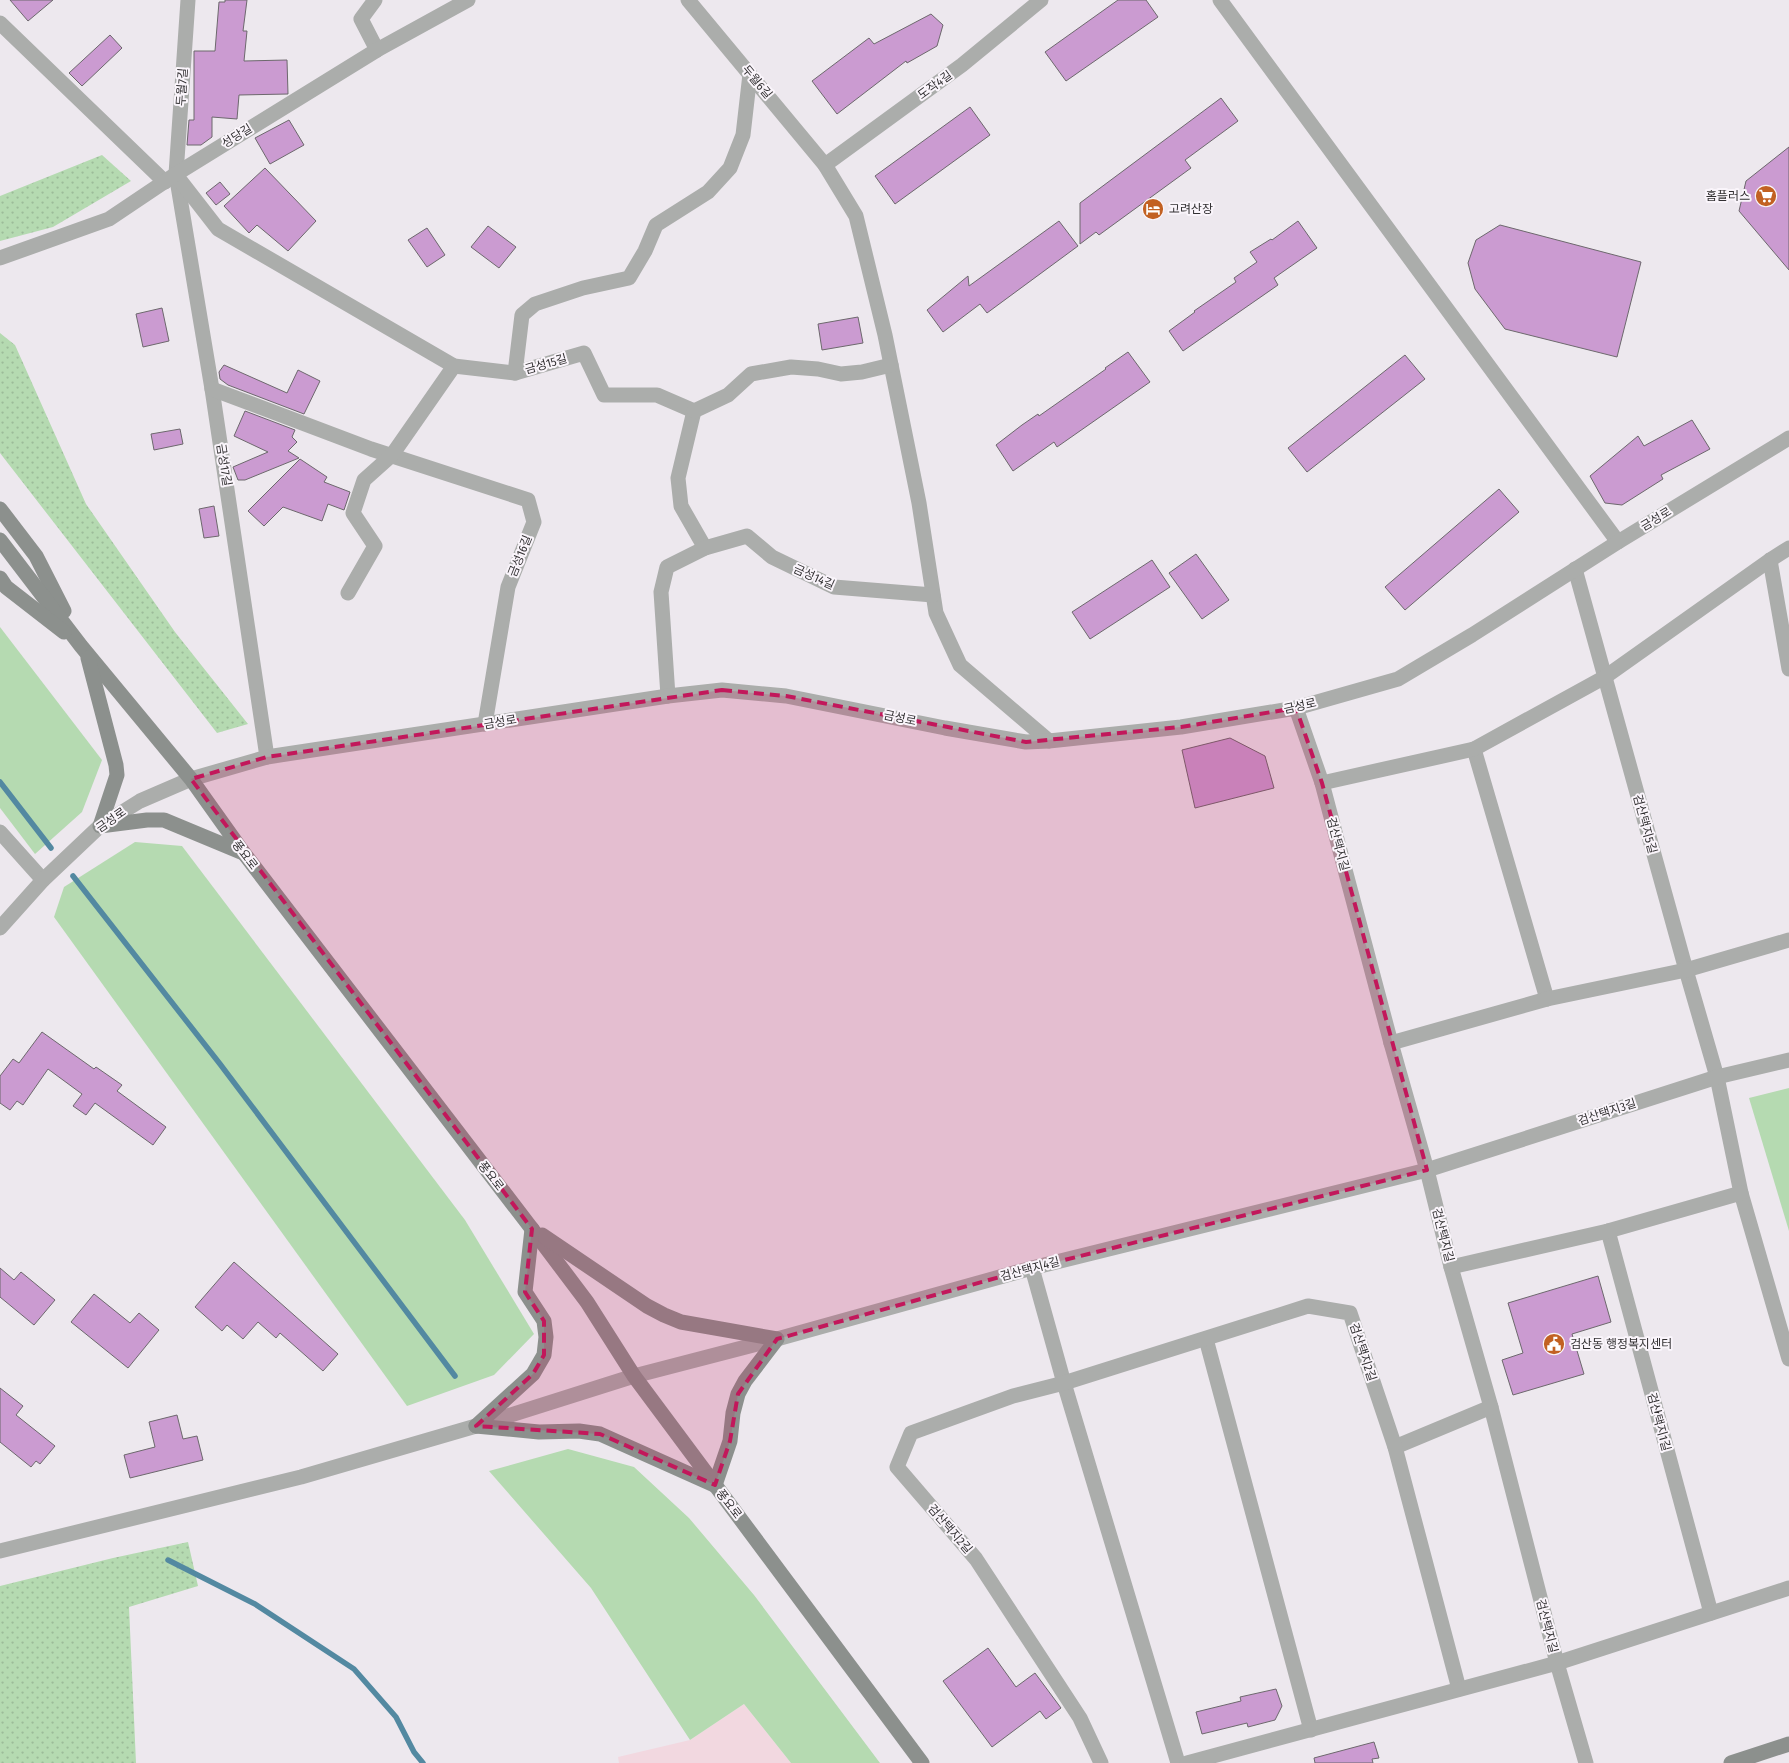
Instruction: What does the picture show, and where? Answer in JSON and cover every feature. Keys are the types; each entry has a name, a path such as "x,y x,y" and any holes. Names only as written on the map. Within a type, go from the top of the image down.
{"main road":[{"path":"0,509 36,556 84,649 116,765 117,775 100,826 147,820 164,820 243,852"},
{"name":"풍요로","path":"0,540 84,649 191,779 243,852 532,1229 587,1302 634,1376 922,1763"},
{"path":"0,578 6,587 84,649"},
{"path":"532,1229 647,1306 664,1315 681,1322 777,1339 745,1381 738,1394 733,1413 730,1441 715,1485 600,1434 579,1431 539,1432 476,1426 532,1374 544,1355 546,1337 544,1321 525,1292 532,1229"},
{"path":"1731,1763 1789,1744"}],"street":[{"name":"두월7길","path":"170,178 188,0"},
{"path":"376,0 361,18 377,50"},
{"name":"성당길","path":"0,258 109,219 170,178 377,50 468,0"},
{"name":"두월6길","path":"688,0 825,165"},
{"name":"도작4길","path":"825,165 962,65 1041,0"},
{"path":"1220,0 1618,542"},
{"name":"금성15길","path":"0,23 170,178 218,230 454,366 514,373 584,354 604,396 657,395 694,411"},
{"path":"514,373 522,315 535,304 583,288 629,278 646,251 656,225 708,192 730,168 742,135 750,74"},
{"path":"825,165 856,216 891,365 919,503 936,613 960,666 1049,741"},
{"name":"금성17길","path":"170,178 212,389 268,757"},
{"path":"668,696 661,592 667,567 705,548 682,506 678,478 694,411 728,394 751,374 791,367 818,369 840,374 862,372 891,365"},
{"path":"348,593 376,546 353,513 364,480 392,456 454,366"},
{"name":"금성16길","path":"212,389 371,449 528,500 534,522 508,587 485,724"},
{"name":"금성로","path":"0,928 43,880 100,826 140,801 191,779 268,757 668,696 722,690 786,696 1026,742 1181,727 1296,708 1398,679 1789,438"},
{"name":"금성14길","path":"705,548 747,536 772,557 834,587 933,595"},
{"path":"1322,783 1474,749 1605,677 1789,548"},
{"path":"1770,560 1789,669"},
{"name":"검산택지5길","path":"1575,569 1717,1077"},
{"name":"검산택지길","path":"1296,708 1322,783 1427,1170 1451,1267 1491,1407 1557,1663 1586,1763"},
{"path":"1474,749 1547,999"},
{"path":"0,832 43,880"},
{"path":"1391,1043 1547,999 1686,970 1789,940"},
{"name":"검산택지3길","path":"1427,1170 1717,1077 1789,1060"},
{"path":"1717,1077 1741,1193 1784,1322 1789,1359"},
{"name":"검산택지4길","path":"0,1551 301,1477 476,1426 634,1376 777,1339 1032,1268 1427,1170"},
{"path":"1451,1267 1608,1231 1741,1193"},
{"name":"검산택지1길","path":"1608,1231 1711,1613"},
{"path":"1032,1268 1064,1383 1178,1763"},
{"name":"검산택지2길","path":"1101,1763 1080,1718 976,1559 897,1467 911,1433 1013,1396 1064,1383 1308,1306 1350,1314 1395,1447 1459,1690"},
{"path":"1206,1339 1311,1730"},
{"path":"1395,1447 1491,1407"},
{"path":"1187,1763 1557,1663 1789,1588"}],"highlighted area":[{"path":"722,690 786,696 1026,742 1181,727 1296,708 1322,783 1427,1170 1032,1268 777,1339 738,1394 730,1441 715,1485 600,1434 476,1426 533,1374 544,1355 544,1321 525,1292 532,1229 191,779 267,757"}],"shaded area":[{"path":"744,1704 791,1763 619,1763 618,1757 690,1740"}],"green space":[{"path":"102,155 131,181 53,227 0,241 0,196"},
{"path":"0,333 15,345 86,504 175,632 248,724 217,733 0,453"},
{"path":"0,627 102,760 82,812 35,854 0,808"},
{"path":"135,842 182,846 465,1220 534,1334 494,1375 407,1406 54,917 64,887"},
{"path":"1789,1088 1789,1231 1749,1098"},
{"path":"568,1449 634,1467 689,1518 754,1595 880,1763 791,1763 744,1704 690,1740 591,1588 489,1471"},
{"path":"188,1542 198,1586 129,1607 136,1763 0,1763 0,1586 113,1558"}],"building":[{"path":"10,0 53,0 28,21"},
{"path":"225,0 247,0 243,31 247,31 244,61 287,60 288,94 239,95 237,119 212,117 212,137 201,145 187,145 189,120 194,120 194,51 215,51 219,2 225,2"},
{"path":"1118,0 1146,0 1158,17 1066,81 1045,52"},
{"path":"931,14 943,25 937,46 907,63 906,61 837,114 812,81 869,38 874,44"},
{"path":"110,35 122,48 82,86 69,73"},
{"path":"1221,98 1238,121 1185,160 1191,168 1099,235 1096,232 1080,244 1080,203"},
{"path":"970,107 990,135 895,204 875,176"},
{"path":"289,120 304,145 270,164 255,138"},
{"name":"홈플러스","path":"1789,147 1789,270 1739,211 1746,181"},
{"path":"265,168 316,221 288,251 257,225 249,233 224,206"},
{"path":"220,182 230,194 216,205 206,193"},
{"path":"1059,221 1078,246 987,313 980,304 943,332 927,310 968,276 969,286"},
{"path":"1298,221 1317,248 1274,278 1278,285 1183,351 1169,331 1236,282 1234,278 1257,262 1250,252 1272,240"},
{"path":"1500,225 1641,262 1617,357 1505,329 1475,289 1468,263 1476,240"},
{"path":"488,226 516,247 499,268 471,247"},
{"path":"427,228 445,255 427,267 408,240"},
{"path":"162,308 169,341 143,347 136,314"},
{"path":"858,317 863,343 822,350 818,324"},
{"path":"1128,352 1150,382 1057,447 1054,442 1013,471 996,445"},
{"path":"1405,355 1425,379 1307,472 1288,448"},
{"path":"224,365 287,393 298,370 320,381 304,414 228,385 220,379 219,372"},
{"path":"245,411 295,430 292,437 297,442 288,451 299,458 245,480 238,480 233,467 268,452 234,436"},
{"path":"1692,420 1710,449 1661,475 1663,479 1622,505 1605,503 1590,476 1638,436 1644,446"},
{"path":"180,429 183,444 154,450 151,434"},
{"path":"300,459 327,477 324,482 350,492 344,510 328,504 322,521 283,507 264,526 248,511"},
{"path":"1499,489 1519,512 1405,610 1385,587"},
{"path":"214,506 219,536 204,538 199,509"},
{"path":"1196,554 1229,600 1202,619 1169,573"},
{"path":"1152,560 1170,587 1090,639 1072,612"},
{"path":"1230,738 1265,756 1274,788 1195,808 1182,750"},
{"path":"42,1032 94,1069 96,1067 122,1085 117,1091 166,1127 153,1145 95,1103 86,1115 73,1106 82,1094 48,1069 23,1105 17,1101 10,1110 0,1103 0,1076 13,1059 19,1063"},
{"path":"234,1262 338,1354 323,1371 280,1333 276,1338 258,1322 243,1339 227,1325 222,1331 195,1307"},
{"path":"0,1268 14,1280 21,1272 55,1300 34,1325 0,1297"},
{"path":"1598,1276 1611,1322 1572,1334 1584,1374 1513,1395 1502,1360 1523,1353 1508,1303"},
{"path":"94,1294 130,1323 139,1313 159,1330 128,1368 71,1322"},
{"path":"0,1388 23,1406 16,1415 55,1446 40,1464 36,1461 31,1467 0,1442"},
{"path":"177,1415 183,1439 197,1436 203,1460 130,1478 124,1455 155,1447 149,1422"},
{"path":"988,1648 1016,1687 1035,1673 1061,1708 1046,1719 1040,1711 992,1747 943,1681"},
{"path":"1276,1689 1282,1706 1275,1720 1248,1727 1247,1723 1202,1734 1196,1712 1241,1701 1240,1697"},
{"path":"1374,1742 1379,1758 1372,1759 1373,1763 1315,1763 1314,1758"}],"waterway":[{"path":"0,782 51,848"},
{"path":"73,876 220,1064 455,1376"},
{"path":"168,1560 255,1604 354,1669 396,1717 414,1752 423,1763"}],"place":[{"name":"홈플러스","path":"1766,196"},
{"name":"고려산장","path":"1153,209"},
{"name":"검산동 행정복지센터","path":"1554,1344"}]}
